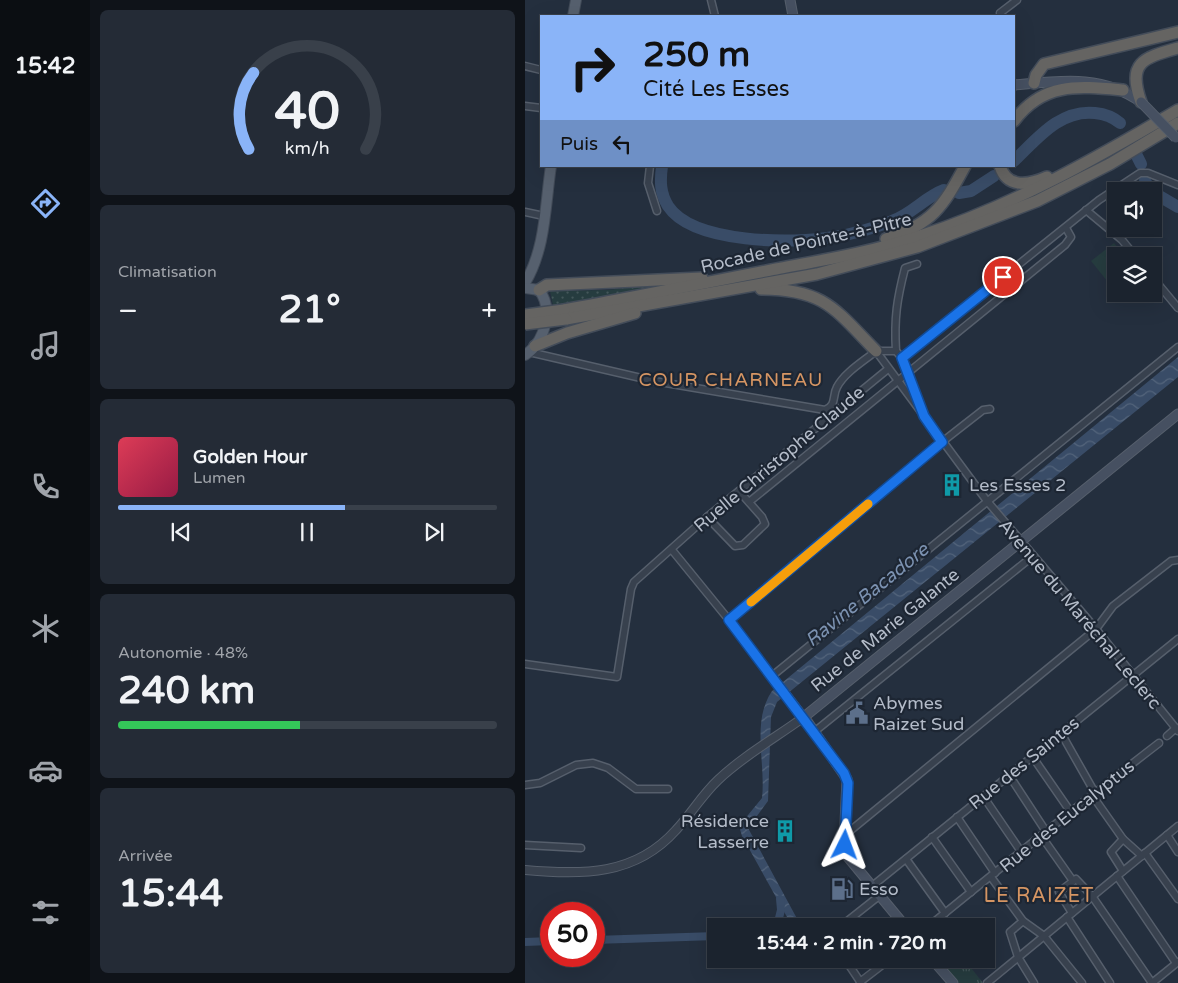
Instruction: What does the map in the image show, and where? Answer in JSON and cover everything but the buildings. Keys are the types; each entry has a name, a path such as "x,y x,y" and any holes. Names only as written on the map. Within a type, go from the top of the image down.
{"highway":[{"path":"1034,83 1036,75 1044,64 1178,32"},
{"path":"1141,102 1134,81 1138,68 1155,55 1178,48"},
{"path":"1015,120 1033,100 1047,93 1065,88 1083,87 1123,90"},
{"name":"Rocade de Pointe-à-Pitre","path":"565,314 869,251 921,236 1004,205 1091,161 1178,110"},
{"name":"Rocade de Pointe-à-Pitre","path":"565,314 714,293 857,265 962,232 1071,185 1178,123"},
{"path":"1000,167 1009,181 1027,184 1091,161"},
{"path":"808,263 896,236 916,227 936,212 964,167"},
{"path":"538,289 547,285 739,277"},
{"path":"727,290 769,289 801,292 824,301 833,307 876,351"},
{"path":"666,305 769,289"},
{"path":"528,353 567,333 714,293"},
{"path":"525,315 565,314"},
{"path":"525,324 565,314"}],"main road":[{"path":"573,15 576,0"},
{"path":"790,0 793,15"},
{"path":"1015,85 1084,81 1102,83 1123,90 1141,102 1177,139"},
{"path":"528,353 544,329 547,315 545,301 538,289 536,262 551,167"},
{"path":"525,283 536,262"},
{"path":"525,288 538,289"},
{"name":"Rue de Marie Galante","path":"803,717 1178,414"},
{"path":"803,717 847,779 845,835 847,856 898,918"},
{"path":"940,968 953,983"}],"street":[{"path":"711,0 715,15"},
{"path":"1000,12 1017,0"},
{"path":"525,66 540,70"},
{"path":"525,106 540,108"},
{"path":"650,167 648,184 657,211"},
{"path":"902,358 1119,185 1140,173 1148,173 1178,185"},
{"path":"1086,210 1128,247"},
{"path":"525,212 544,216"},
{"path":"749,502 1065,245 1071,237 1066,228"},
{"path":"917,264 905,268 896,302 896,351 902,358 908,371 924,416"},
{"path":"1162,288 1178,308"},
{"path":"774,678 1178,347"},
{"path":"528,353 654,381 825,410 831,407 834,402 836,388 841,381 876,351 896,351"},
{"name":"Avenue du Maréchal Leclerc","path":"876,351 942,442 1007,526 1096,629 1177,730"},
{"name":"Ruelle Christophe Claude","path":"525,664 617,677 631,589 634,582 739,490 888,369"},
{"path":"729,620 942,442 983,410 990,409"},
{"path":"707,517 735,546 739,547 765,524 739,490"},
{"path":"672,550 729,620 803,717"},
{"path":"814,732 1033,556"},
{"path":"845,835 1096,629 1113,606 1171,561 1178,560"},
{"name":"Rue des Saintes","path":"871,887 1178,639"},
{"name":"Rue de Marie Galante","path":"525,870 598,871 617,868 637,861 660,846 677,830 716,781 803,717"},
{"path":"1167,736 1177,730"},
{"path":"1061,733 1093,794 1123,839 1143,854 1178,899"},
{"name":"Rue des Eucalyptus","path":"939,918 1045,835 1070,811 1159,743"},
{"path":"1032,756 1070,811"},
{"path":"525,785 540,783 576,765 593,762 608,768 636,789 668,788"},
{"path":"1009,775 1073,881"},
{"path":"983,796 1022,853"},
{"path":"957,818 1023,921 1044,936 1082,983"},
{"path":"987,983 1178,826"},
{"path":"1167,835 1178,852"},
{"path":"933,837 971,892"},
{"path":"1111,983 1069,915 1059,892 1077,879 1092,896 1152,983 1177,962 1120,873 1111,852 1123,839"},
{"path":"525,845 581,848"},
{"path":"906,859 945,913"},
{"path":"851,918 879,896"},
{"path":"1023,921 1010,932 1018,957 1034,983"},
{"path":"851,968 861,982 879,968"}],"green space":[{"path":"1114,243 1117,247 1109,247"},
{"path":"1107,248 1107,281 1091,261"},
{"path":"656,284 654,289 553,305 550,291 608,290"},
{"path":"946,968 971,968 983,983 959,983"}],"water":[{"path":"1178,357 1178,377 777,702 771,717 768,801 748,828 797,918 788,918 742,836 739,826 762,798 762,716 772,691"}],"waterway":[{"path":"1015,160 1050,127 1071,116 1082,113 1099,113 1112,117 1120,123"},
{"path":"1137,156 1141,164"},
{"path":"662,167 663,196 668,206 681,219 699,228 745,238 770,240 816,239 856,232 899,218 944,190"},
{"path":"959,193 971,191 994,176"},
{"path":"1162,198 1178,207"},
{"path":"779,918 781,910 780,899"},
{"path":"605,940 707,936"},
{"path":"525,942 540,941"}],"slow traffic":[{"path":"751,602 868,504"}],"place":[{"name":"Les Esses 2","path":"952,485"},
{"name":"Abymes Raizet Sud","path":"857,713"},
{"name":"Résidence Lasserre","path":"785,831"},
{"name":"Esso","path":"842,889"}],"district":[{"name":"COUR CHARNEAU","path":"731,380"},
{"name":"LE RAIZET","path":"1039,896"}],"route":[{"path":"845,845 848,783 844,773 729,620 942,442 924,416 902,358 1003,277"}],"water label":[{"name":"Ravine Bacadore","path":"867,595"}]}
